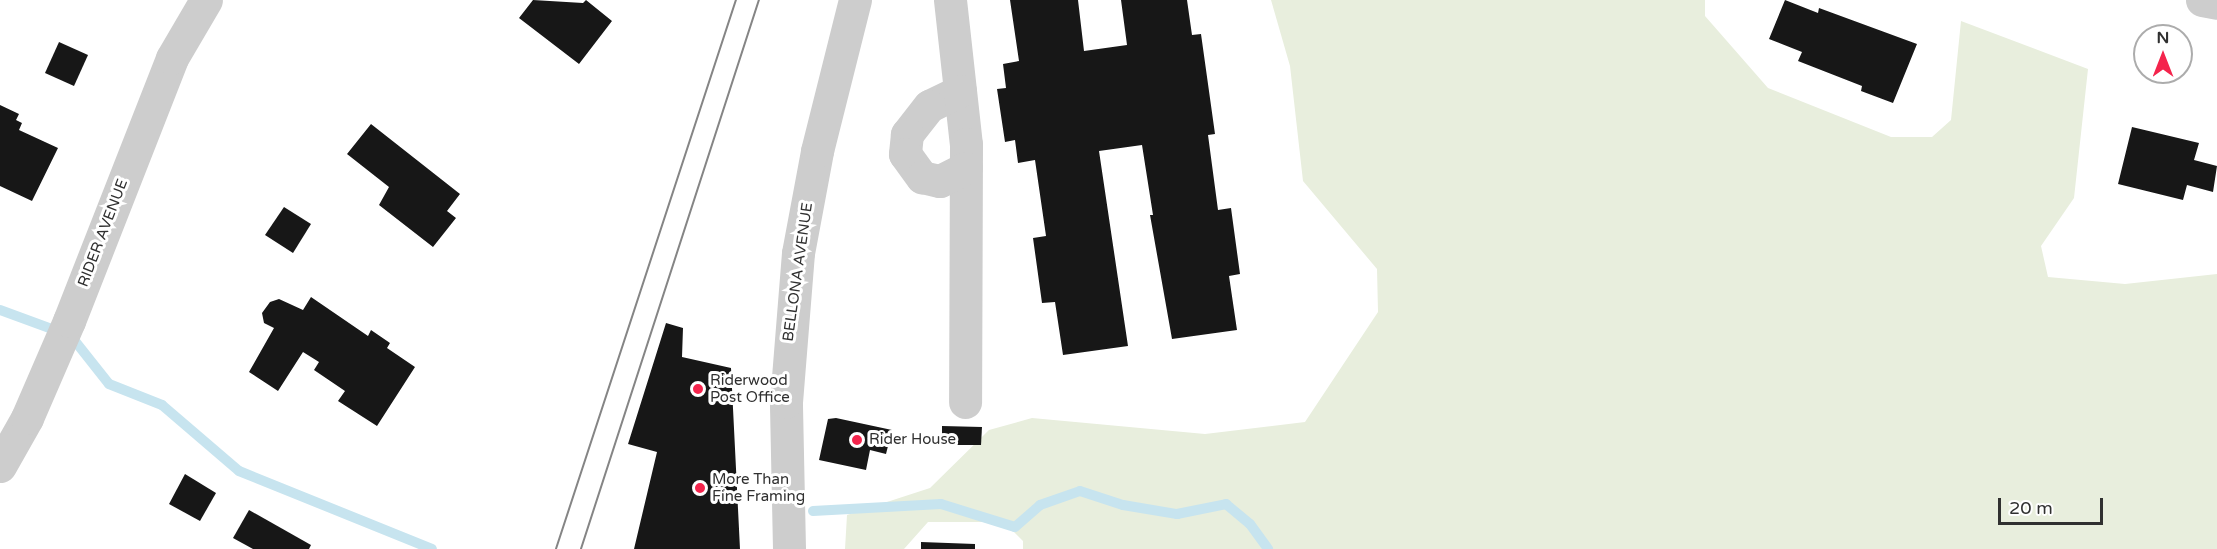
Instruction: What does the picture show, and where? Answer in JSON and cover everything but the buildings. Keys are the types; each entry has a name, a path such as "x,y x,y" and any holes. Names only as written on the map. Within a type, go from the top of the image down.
{"street":[{"name":"RIDER AVENUE","path":"0,466 69,321 172,58 206,0"},
{"name":"BELLONA AVENUE","path":"789,549 786,402 798,254 817,152 855,0"},
{"path":"950,0 966,168 965,402"},
{"path":"2202,0 2217,3"},
{"path":"960,91 929,106 907,134 905,154 922,177 940,181 966,168"}],"green space":[{"path":"1271,0 1705,0 1705,16 1768,88 1891,137 1932,137 1951,120 1961,21 2088,69 2074,198 2041,246 2048,277 2125,284 2217,274 2217,549 1023,549 1023,541 1004,522 928,522 904,549 845,549 847,515 930,488 989,430 1032,418 1205,434 1305,422 1378,312 1377,269 1303,181 1290,66"}],"waterway":[{"path":"0,310 71,336 109,384 162,405 239,471 432,549"},
{"path":"813,511 941,504 1015,527 1040,505 1080,491 1123,505 1177,514 1226,504 1250,524 1268,549"}],"tram line":[{"path":"556,549 736,0"},
{"path":"581,549 759,0"}],"place":[{"name":"Riderwood Post Office","path":"698,389"},
{"name":"Rider House","path":"857,440"},
{"name":"More Than Fine Framing","path":"700,488"}]}
